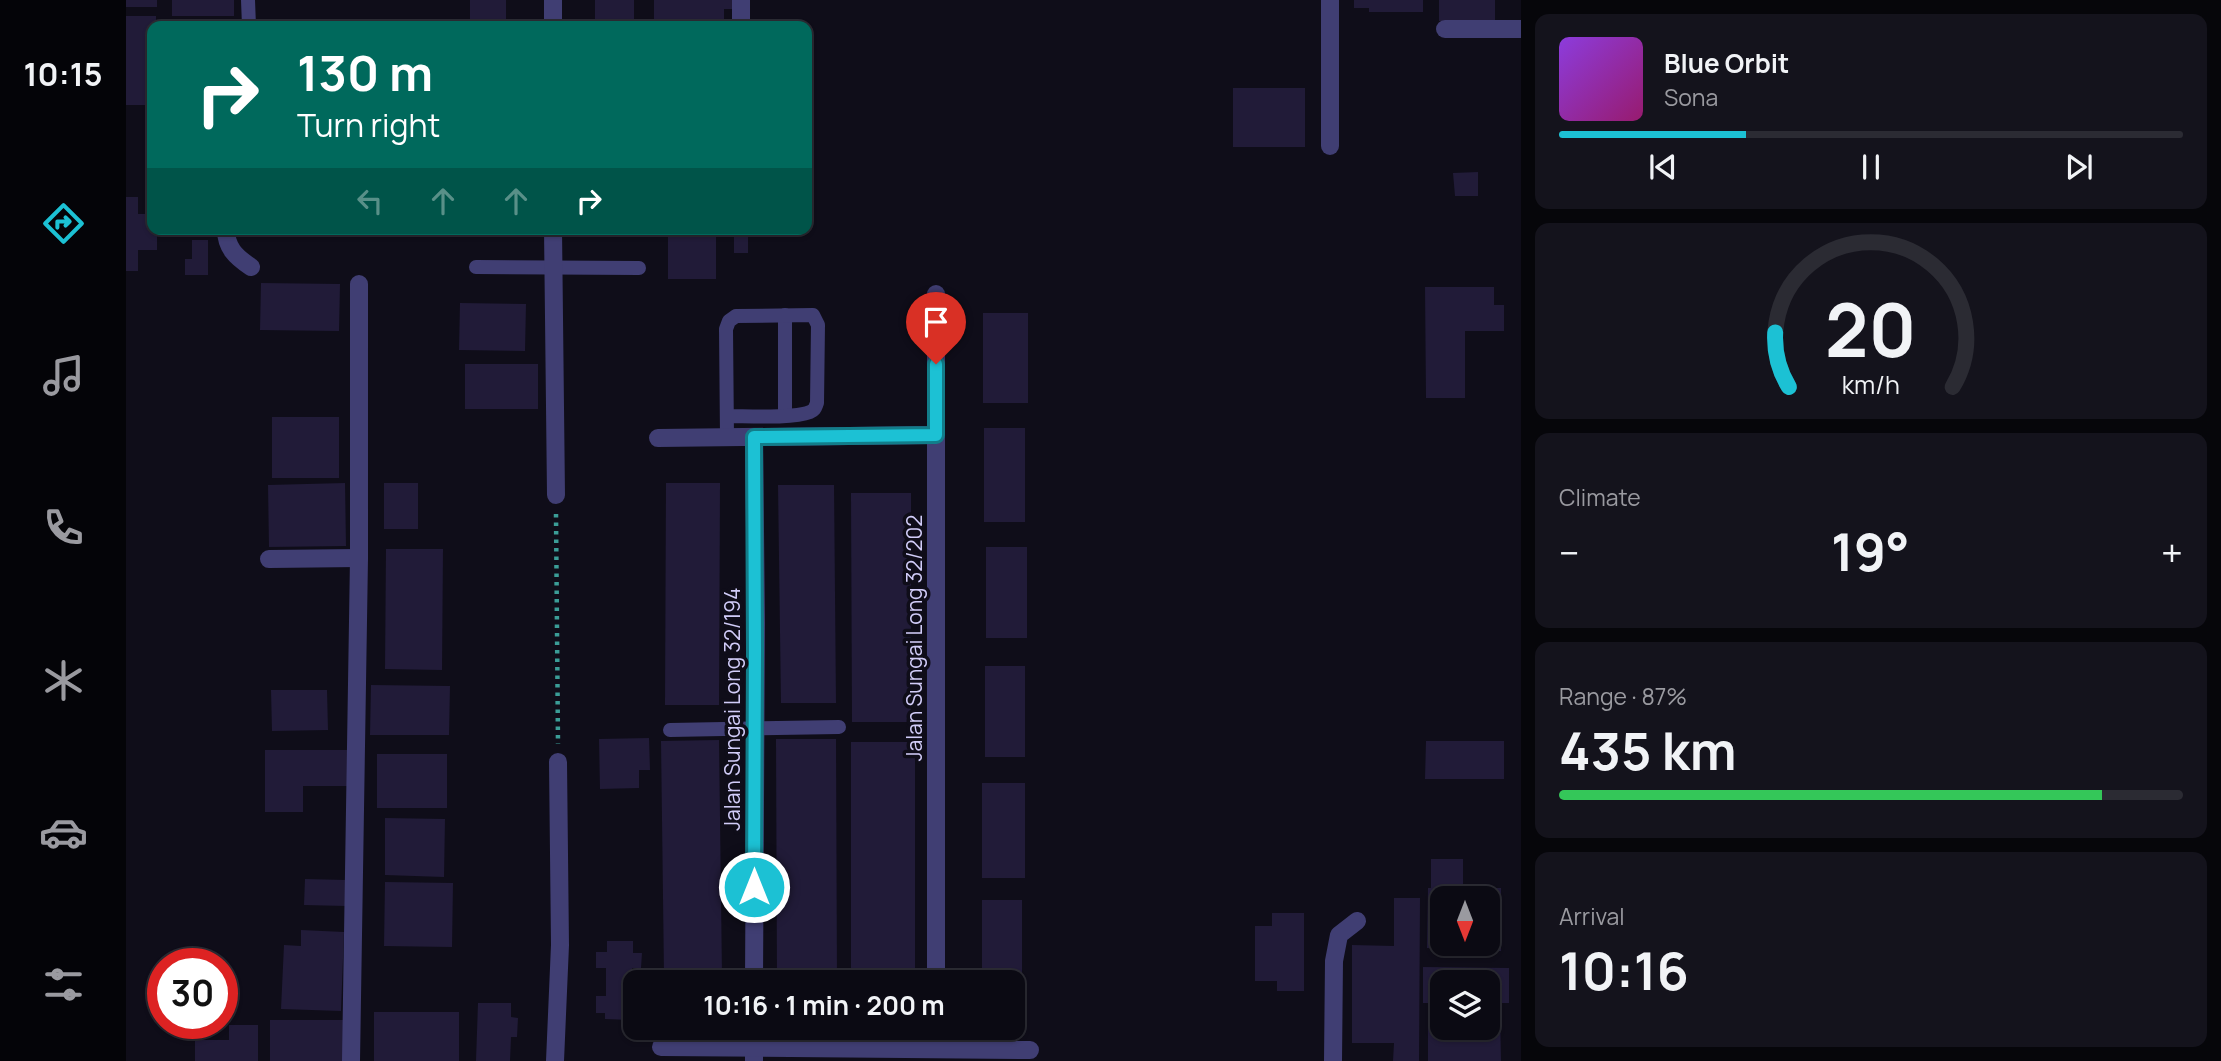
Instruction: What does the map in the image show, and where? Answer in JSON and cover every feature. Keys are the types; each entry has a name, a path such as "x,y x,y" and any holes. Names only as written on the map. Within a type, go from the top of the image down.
{"street":[{"path":"553,0 553,21"},
{"path":"741,0 741,21"},
{"path":"1330,0 1330,146"},
{"path":"1445,29 1521,29"},
{"path":"226,235 226,241 235,256 251,267"},
{"path":"554,235 555,495"},
{"path":"351,1061 359,558 359,284"},
{"name":"Jalan Sungai Long 32/202","path":"936,294 936,970"},
{"path":"659,438 936,435"},
{"name":"Jalan Sungai Long 32/194","path":"754,437 754,970"},
{"path":"269,559 359,558"},
{"path":"555,1061 560,945 558,762"},
{"path":"1333,1061 1334,961 1339,935 1357,921"},
{"path":"936,1040 936,1049"},
{"path":"661,1047 754,1054 936,1049 1030,1050"}],"lane":[{"path":"248,0 249,21"},
{"path":"476,267 639,268"},
{"path":"785,315 785,415"},
{"path":"727,437 726,329 729,321 736,316 813,315 818,325 817,403 814,409 809,413 785,415 728,416"},
{"path":"670,730 839,727"}],"path":[{"path":"555,495 558,762"}],"building":[{"path":"126,0 157,0 157,7 126,7"},
{"path":"172,0 234,0 234,16 172,16"},
{"path":"470,0 506,0 506,19 470,19"},
{"path":"595,0 634,0 634,21 595,21"},
{"path":"654,0 734,0 734,9 724,9 724,21 654,21"},
{"path":"1354,0 1423,0 1423,12 1369,12 1369,8 1354,8"},
{"path":"1439,0 1495,0 1495,21 1439,21"},
{"path":"126,16 156,16 156,21 147,21 147,105 126,105"},
{"path":"172,19 234,19 234,21"},
{"path":"1233,88 1305,88 1305,147 1233,147"},
{"path":"1478,172 1478,196 1455,196 1453,173"},
{"path":"126,197 138,197 138,214 147,214 147,235 157,235 157,250 138,250 138,271 126,271"},
{"path":"668,235 716,235 716,279 668,279"},
{"path":"734,235 748,235 748,253 734,253"},
{"path":"192,240 208,240 208,275 185,275 185,259 192,259"},
{"path":"261,283 340,284 339,331 260,330"},
{"path":"1425,287 1494,287 1494,305 1504,305 1504,331 1465,331 1465,398 1426,398"},
{"path":"460,303 526,304 525,351 459,350"},
{"path":"983,313 1028,313 1028,403 983,403"},
{"path":"465,364 538,364 538,409 465,409"},
{"path":"272,417 339,417 339,478 272,478"},
{"path":"984,428 1025,428 1025,522 984,522"},
{"path":"345,483 346,546 269,547 268,485"},
{"path":"384,483 418,483 418,529 384,529"},
{"path":"666,483 720,483 719,705 665,705"},
{"path":"778,485 834,485 836,703 781,703"},
{"path":"851,493 911,493 911,722 852,722"},
{"path":"986,547 1027,547 1027,638 986,638"},
{"path":"386,549 443,549 442,670 385,669"},
{"path":"985,666 1025,666 1025,757 985,757"},
{"path":"371,685 450,686 449,735 370,735"},
{"path":"271,690 327,690 328,730 272,731"},
{"path":"649,738 650,770 639,770 639,788 600,789 599,739"},
{"path":"776,739 836,739 837,970 777,970"},
{"path":"719,740 722,970 664,970 661,741"},
{"path":"1426,741 1504,741 1504,779 1425,779"},
{"path":"851,742 915,742 915,970 851,970"},
{"path":"265,750 347,750 347,786 303,786 303,812 265,812"},
{"path":"377,754 447,754 447,808 377,808"},
{"path":"982,783 1025,783 1025,878 982,878"},
{"path":"385,818 445,819 444,877 385,875"},
{"path":"1431,859 1463,859 1463,886 1431,886"},
{"path":"305,879 346,880 346,906 304,905"},
{"path":"385,882 453,883 452,947 384,946"},
{"path":"1430,888 1430,948 1427,948"},
{"path":"1500,888 1501,888 1500,951"},
{"path":"1394,898 1420,898 1419,1061 1393,1061 1394,1043 1352,1043 1352,945 1394,946"},
{"path":"982,900 1022,900 1022,970 982,970"},
{"path":"1272,913 1304,913 1304,991 1277,991 1277,981 1255,981 1255,926 1272,926"},
{"path":"301,930 344,932 341,1011 281,1009 284,945 301,946"},
{"path":"607,941 633,941 633,953 642,953 641,968 623,970 623,1020 605,1019 605,1013 596,1013 596,996 606,996 606,968 596,968 596,952 607,952"},
{"path":"1423,967 1509,968 1509,1003 1500,1003 1500,970 1430,970 1430,1003 1423,1003"},
{"path":"478,1003 511,1003 511,1017 518,1018 517,1037 511,1037 510,1061 476,1061"},
{"path":"374,1012 459,1012 459,1061 374,1061"},
{"path":"1428,1012 1430,1040 1500,1040 1500,1013 1501,1061 1428,1061"},
{"path":"270,1020 344,1020 344,1061 270,1061"},
{"path":"238,1025 258,1025 258,1061 195,1061 195,1040 238,1039"}],"route":[{"path":"754,887 754,437 936,435 936,364"}]}
